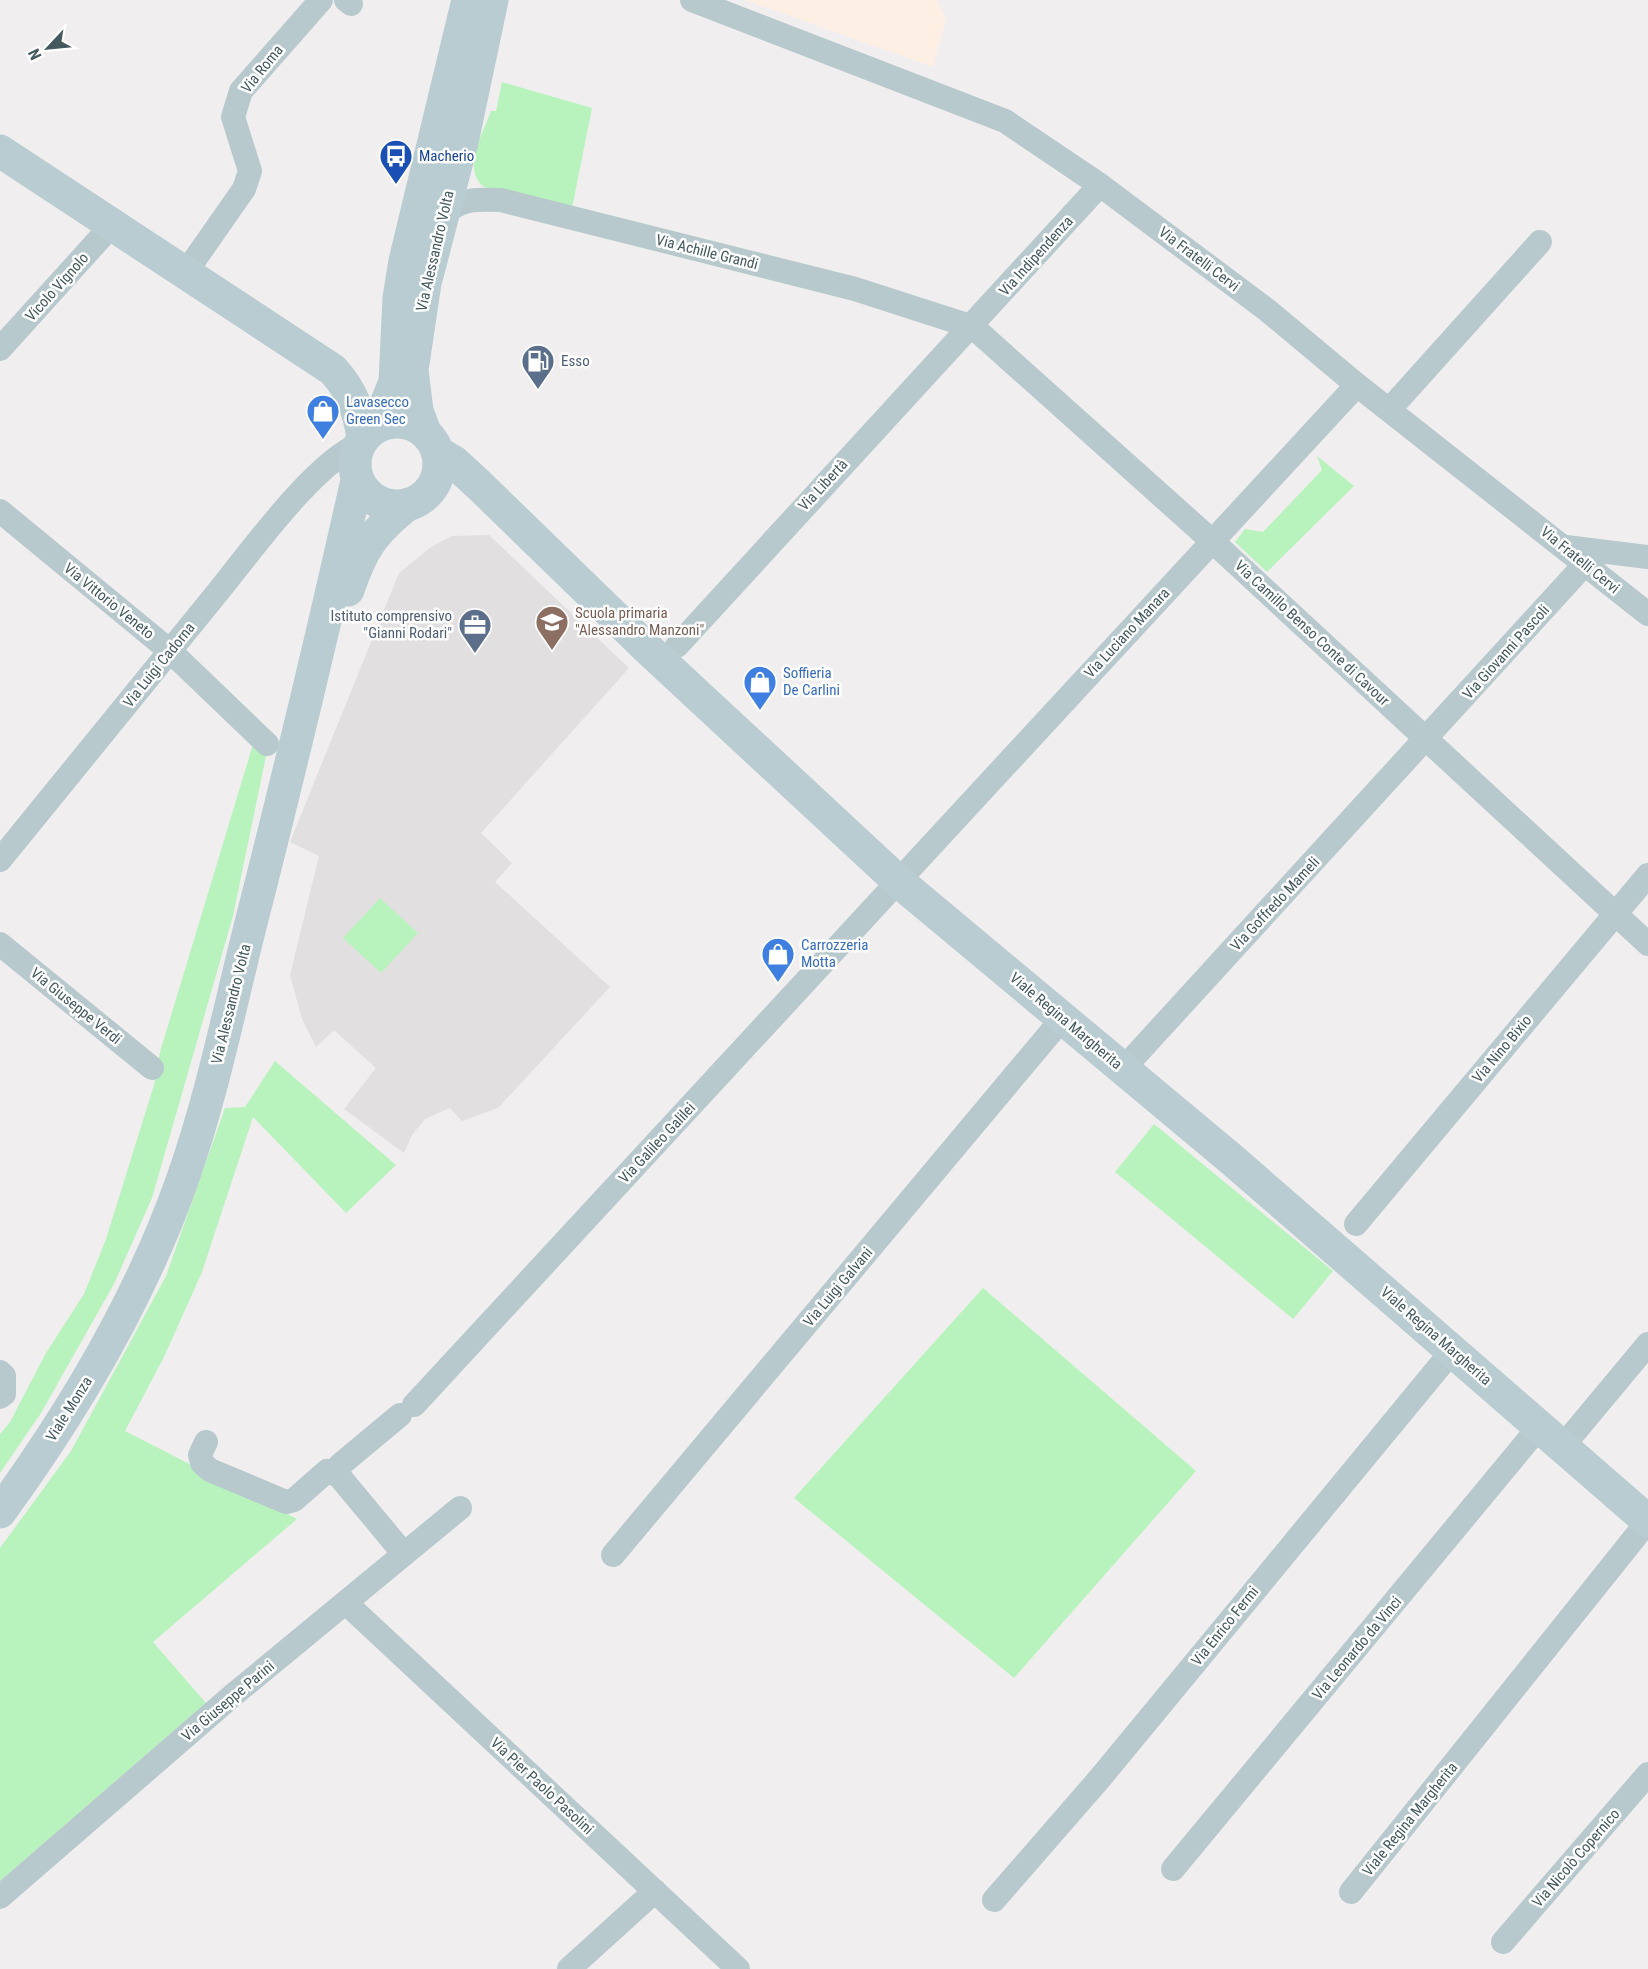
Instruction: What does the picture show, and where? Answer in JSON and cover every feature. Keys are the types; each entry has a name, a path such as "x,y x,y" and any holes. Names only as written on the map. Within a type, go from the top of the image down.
{"main road":[{"name":"Via Alessandro Volta","path":"130,1302 183,1178 216,1065 308,699 363,453 395,382 399,298 405,261 468,0"},
{"name":"Via Alessandro Volta","path":"431,442 417,411 412,370 425,282 443,216 492,0"},
{"path":"0,151 333,370 351,393 359,415 363,453 376,500 393,506 418,498 438,473 431,442 410,423 398,421 363,453"},
{"name":"Viale Regina Margherita","path":"431,442 898,881 1123,1069 1648,1521"},
{"name":"Viale Regina Margherita","path":"418,498 452,493 497,506"},
{"name":"Via Alessandro Volta","path":"308,699 358,561 380,527 418,498"},
{"name":"Viale Monza","path":"0,1512 31,1470 102,1356 130,1302"}],"street":[{"name":"Via Roma","path":"186,272 244,189 250,171 234,117 241,91 321,0"},
{"name":"Via Fratelli Cervi","path":"692,0 1005,121 1100,185 1268,310 1357,385 1566,547 1648,614"},
{"name":"Via Indipendenza","path":"973,327 1100,185"},
{"name":"Via Achille Grandi","path":"443,216 451,207 467,200 501,200 855,289 973,327"},
{"name":"Vicolo Vignolo","path":"0,350 113,224"},
{"path":"1389,410 1540,242"},
{"name":"Via Camillo Benso Conte di Cavour","path":"973,327 1212,540 1648,944"},
{"name":"Via Libertà","path":"677,646 829,477 973,327"},
{"name":"Via Luciano Manara","path":"898,881 1357,385"},
{"name":"Via Luigi Cadorna","path":"0,860 319,473 336,458 363,453"},
{"name":"Via Vittorio Veneto","path":"0,512 170,651 267,744"},
{"path":"1566,547 1648,557"},
{"name":"Via Giovanni Pascoli","path":"1427,740 1585,564"},
{"name":"Via Goffredo Mameli","path":"1123,1069 1427,740"},
{"name":"Via Nino Bixio","path":"1356,1224 1648,875"},
{"name":"Via Galileo Galilei","path":"339,1476 340,1465 407,1410 898,881"},
{"name":"Via Giuseppe Verdi","path":"0,944 152,1068"},
{"name":"Via Luigi Galvani","path":"613,1555 1062,1019"},
{"name":"Via Leonardo da Vinci","path":"1173,1869 1552,1436 1648,1344"},
{"name":"Via Enrico Fermi","path":"994,1900 1108,1767 1452,1350"},
{"path":"0,1372 4,1376 4,1394 0,1397"},
{"path":"206,1442 200,1455 202,1463 210,1470 286,1502 294,1500 327,1471 339,1476 404,1554"},
{"name":"Via Giuseppe Parini","path":"0,1897 232,1696 460,1508"},
{"name":"Viale Regina Margherita","path":"1351,1892 1648,1521"},
{"name":"Via Pier Paolo Pasolini","path":"346,1603 738,1969"},
{"name":"Via Nicolò Copernico","path":"1503,1942 1648,1774"},
{"path":"569,1969 655,1891"}],"shaded area":[{"path":"745,0 937,0 946,19 933,67"},
{"path":"489,535 629,668 481,833 512,863 495,882 610,987 498,1108 462,1121 450,1108 425,1119 412,1135 404,1153 344,1109 376,1068 334,1030 316,1047 302,1019 290,975 319,856 290,842 399,573 431,547 452,536"}],"green space":[{"path":"502,82 592,108 572,208 484,187 477,180 474,171 476,151 491,111 496,111"},
{"path":"1317,456 1354,486 1267,572 1235,542 1245,529 1263,532 1322,470"},
{"path":"254,741 266,756 233,916 152,1198 114,1284 41,1413 0,1473 0,1434 10,1422 46,1353 84,1294 106,1239 154,1085 160,1052"},
{"path":"380,898 418,933 381,973 343,938"},
{"path":"275,1061 396,1165 346,1213 253,1117 202,1272 164,1357 125,1431 297,1519 153,1642 206,1703 0,1881 0,1548 71,1451 166,1276 225,1108 245,1107"},
{"path":"1154,1124 1333,1271 1293,1319 1115,1172"},
{"path":"983,1288 1196,1471 1014,1678 794,1498"}],"place":[{"name":"Macherio","path":"396,185"},
{"name":"Esso","path":"538,390"},
{"name":"Lavasecco Green Sec","path":"323,440"},
{"name":"Scuola primaria \"Alessandro Manzoni\"","path":"552,651"},
{"name":"Istituto comprensivo \"Gianni Rodari\"","path":"475,654"},
{"name":"Soffieria De Carlini","path":"760,711"},
{"name":"Carrozzeria Motta","path":"778,983"}]}
